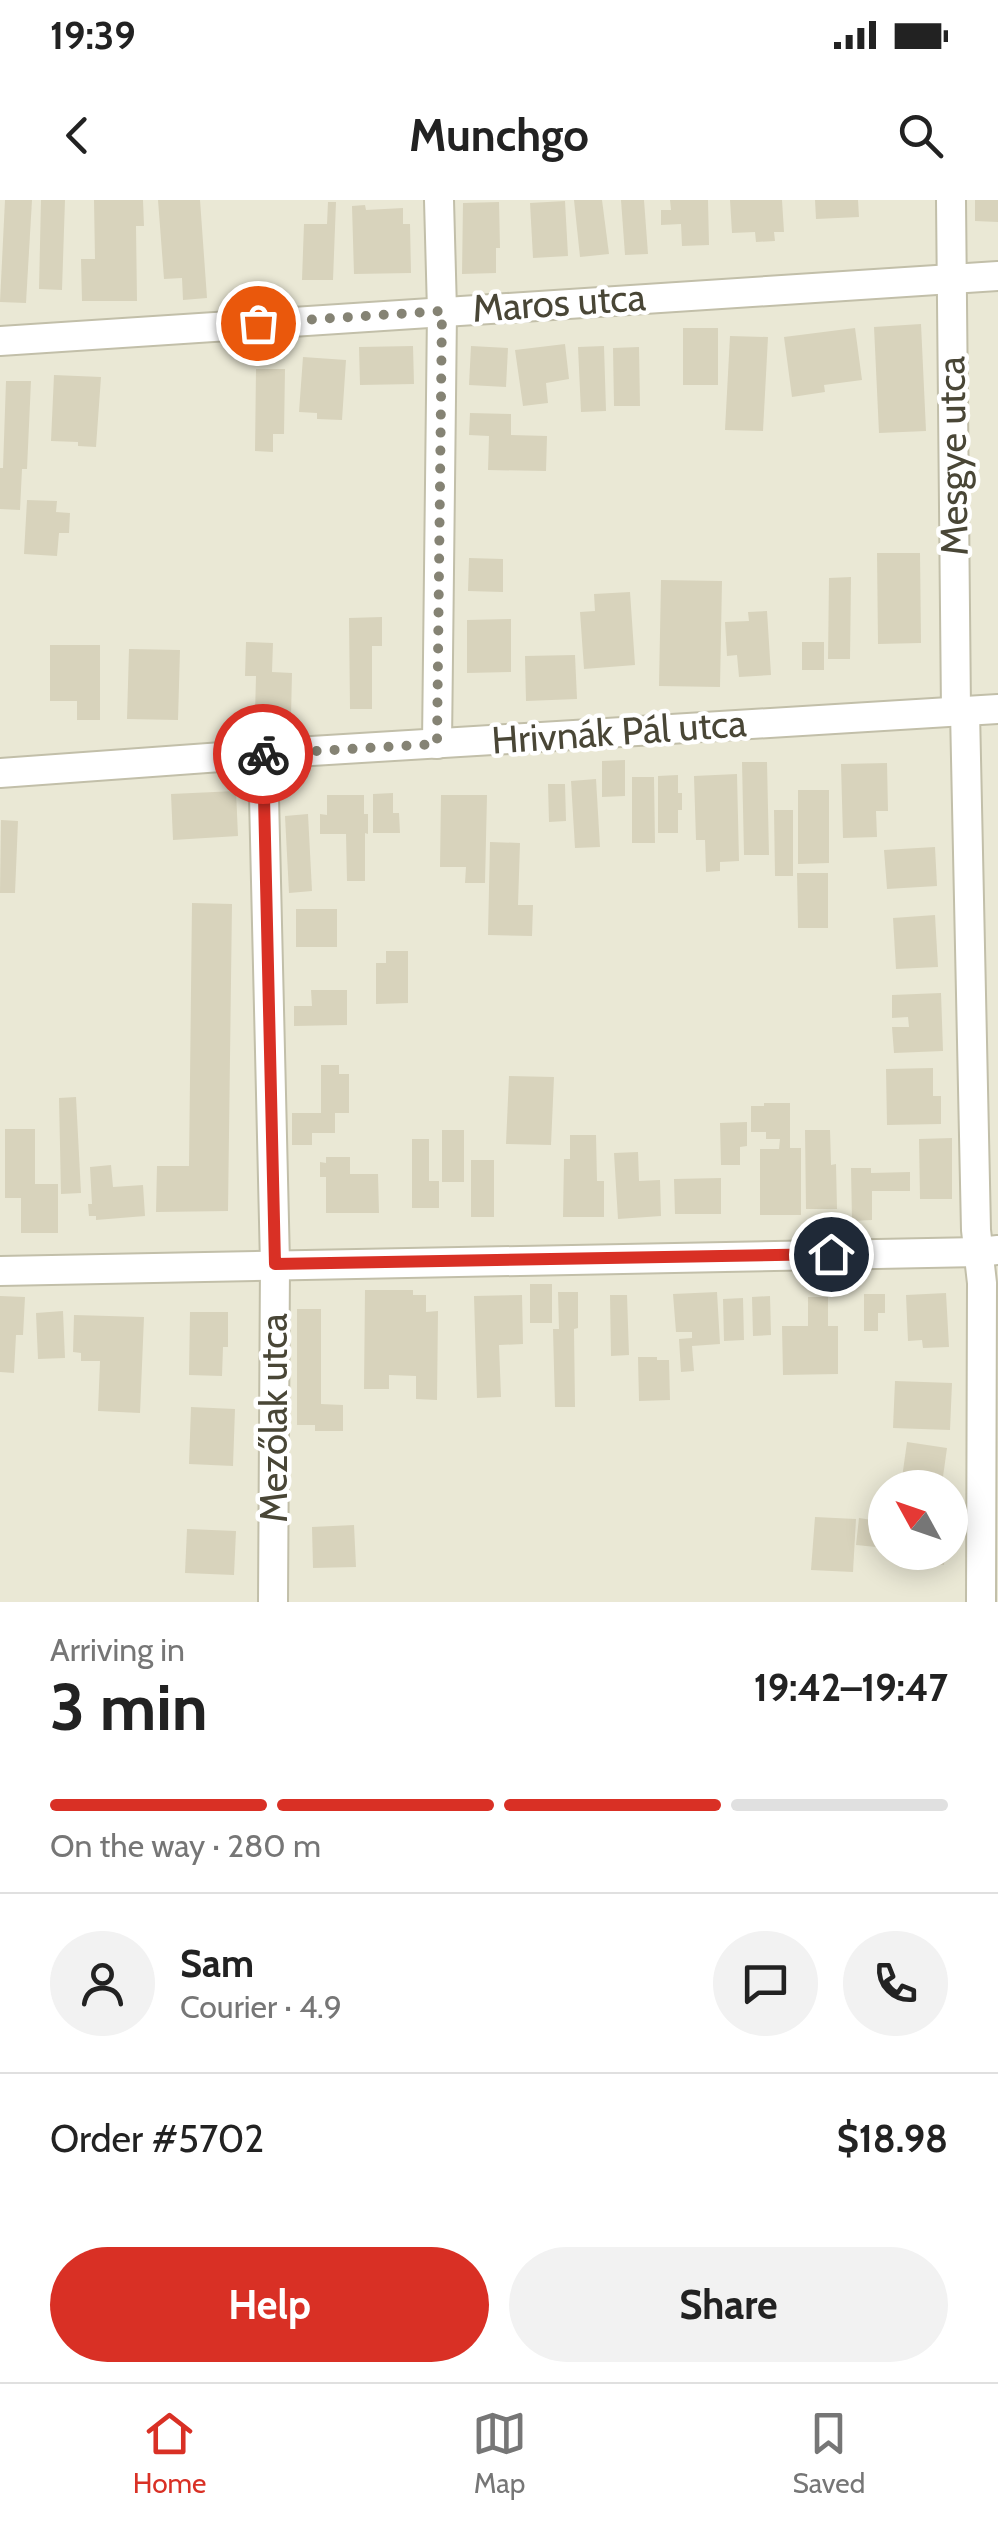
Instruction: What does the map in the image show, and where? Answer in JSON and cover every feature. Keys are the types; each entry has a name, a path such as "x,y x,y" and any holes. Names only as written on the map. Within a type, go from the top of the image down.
{"street":[{"path":"437,744 442,311 439,200"},
{"name":"Mesgye utca","path":"951,200 960,711 984,993 976,1230 988,1251 982,1284 990,1530 981,1602"},
{"name":"Maros utca","path":"0,341 998,276"},
{"name":"Hrivnák Pál utca","path":"0,774 998,708"},
{"name":"Mezőlak utca","path":"263,754 275,1264 273,1602"},
{"path":"0,1271 988,1251"}],"shaded area":[{"path":"0,200 998,200 998,1602 0,1602"}],"building":[{"path":"5,200 32,200 26,303 0,302"},
{"path":"41,200 65,200 62,290 39,289"},
{"path":"94,200 143,200 144,226 136,226 137,301 82,301 81,259 95,259"},
{"path":"158,200 200,200 207,298 183,300 182,278 164,279"},
{"path":"574,200 602,200 609,254 580,257"},
{"path":"621,200 644,200 648,254 625,255"},
{"path":"670,200 708,200 709,245 682,246 681,224 661,225 661,210 671,210"},
{"path":"730,200 782,200 784,232 774,232 775,241 756,242 755,232 732,233"},
{"path":"815,200 858,200 859,217 816,219"},
{"path":"975,200 998,200 998,222 975,221"},
{"path":"565,201 568,256 533,258 530,203"},
{"path":"328,202 336,202 333,280 302,280 304,224 327,224"},
{"path":"499,202 496,273 462,274 463,203"},
{"path":"365,205 366,210 403,208 403,224 410,224 411,273 354,274 352,206"},
{"path":"921,324 926,431 879,433 874,327"},
{"path":"683,328 718,328 718,385 683,385"},
{"path":"855,328 862,380 824,385 825,392 792,397 784,337"},
{"path":"730,336 768,337 763,431 725,430"},
{"path":"565,344 569,379 546,383 548,403 523,406 515,350"},
{"path":"413,346 414,384 360,385 359,347"},
{"path":"471,346 508,348 506,387 469,385"},
{"path":"604,346 606,411 581,412 578,347"},
{"path":"639,347 640,406 614,406 613,348"},
{"path":"303,357 346,360 342,420 317,419 317,413 299,412"},
{"path":"256,369 285,369 284,434 273,434 273,452 255,451"},
{"path":"54,375 101,377 96,447 51,441"},
{"path":"6,381 31,381 27,469 22,469 20,510 0,509"},
{"path":"470,413 511,414 511,435 547,436 546,471 488,470 489,436 469,435"},
{"path":"27,500 57,501 56,512 70,513 69,533 59,533 57,556 24,554"},
{"path":"877,553 920,553 921,643 878,644"},
{"path":"469,558 503,559 503,592 468,591"},
{"path":"851,577 850,659 828,659 829,578"},
{"path":"661,580 722,581 720,687 659,686"},
{"path":"630,592 635,665 584,669 580,612 595,611 594,594"},
{"path":"767,611 771,675 739,677 737,655 727,656 725,622 749,621 748,612"},
{"path":"382,617 382,646 372,646 372,709 350,709 349,618"},
{"path":"511,619 511,672 467,673 467,620"},
{"path":"246,642 273,643 272,672 292,673 291,716 255,714 256,676 245,676"},
{"path":"802,642 824,642 824,670 802,670"},
{"path":"50,645 100,645 100,720 77,720 77,701 50,701"},
{"path":"129,649 180,650 178,720 127,719"},
{"path":"575,655 577,699 526,701 525,656"},
{"path":"625,760 625,796 602,797 602,761"},
{"path":"742,762 767,762 769,855 744,855"},
{"path":"887,763 888,811 876,811 877,837 843,838 841,764"},
{"path":"737,774 739,861 720,862 720,871 706,872 705,840 696,840 694,776"},
{"path":"678,775 682,810 678,810 678,833 658,833 658,776"},
{"path":"632,777 654,777 655,843 632,843"},
{"path":"596,779 600,847 575,848 571,781"},
{"path":"548,784 565,784 566,821 549,822"},
{"path":"798,790 829,790 829,863 798,864"},
{"path":"236,791 238,836 173,840 171,794"},
{"path":"393,793 393,813 399,813 400,833 373,833 373,794"},
{"path":"327,795 364,795 364,814 368,814 365,881 347,881 346,834 320,834 320,814 327,815"},
{"path":"441,795 487,795 485,883 465,883 466,867 440,867"},
{"path":"774,810 793,810 793,876 775,876"},
{"path":"308,814 312,891 289,893 285,816"},
{"path":"1,820 18,821 15,893 0,893"},
{"path":"490,842 520,843 518,905 533,905 532,936 488,935"},
{"path":"935,847 937,886 887,889 884,850"},
{"path":"797,873 828,873 828,928 798,928"},
{"path":"192,903 232,904 228,1211 156,1212 157,1166 189,1166"},
{"path":"296,909 337,909 337,947 296,947"},
{"path":"935,915 938,967 896,969 893,918"},
{"path":"386,951 408,951 408,1003 376,1004 376,963 386,963"},
{"path":"311,990 347,990 347,1025 294,1026 294,1006 312,1006"},
{"path":"941,993 943,1051 894,1053 892,1027 909,1027 908,1017 892,1018 892,995"},
{"path":"321,1065 339,1065 339,1074 349,1074 349,1113 335,1113 335,1133 312,1133 312,1145 292,1145 292,1113 321,1113"},
{"path":"933,1068 933,1096 941,1096 941,1124 887,1125 886,1069"},
{"path":"509,1076 554,1077 551,1145 506,1144"},
{"path":"76,1097 81,1193 61,1194 59,1098"},
{"path":"790,1103 790,1148 801,1148 801,1215 760,1215 760,1149 779,1149 780,1139 766,1139 766,1132 751,1132 751,1106"},
{"path":"747,1122 747,1146 740,1147 740,1165 721,1165 720,1123"},
{"path":"5,1129 35,1129 35,1184 58,1184 58,1233 21,1233 21,1198 5,1198"},
{"path":"442,1130 464,1130 464,1182 442,1182"},
{"path":"805,1130 830,1130 837,1209 806,1209"},
{"path":"570,1135 596,1135 597,1181 604,1181 604,1217 563,1217 564,1159 570,1159"},
{"path":"952,1138 952,1199 920,1199 919,1139"},
{"path":"412,1139 429,1139 429,1181 439,1181 439,1208 412,1208"},
{"path":"638,1152 639,1181 660,1180 661,1216 618,1219 614,1153"},
{"path":"326,1157 350,1157 350,1174 378,1174 379,1213 326,1213 326,1177 320,1177 320,1162 326,1163"},
{"path":"471,1160 494,1160 494,1217 471,1217"},
{"path":"111,1165 113,1187 143,1185 145,1216 96,1220 96,1216 89,1216 90,1167"},
{"path":"851,1168 871,1168 871,1173 910,1172 910,1191 872,1191 872,1220 852,1221"},
{"path":"721,1178 721,1214 675,1214 674,1179"},
{"path":"530,1284 552,1284 552,1323 530,1323"},
{"path":"365,1290 413,1290 413,1295 426,1295 426,1312 438,1311 437,1400 416,1399 416,1376 389,1375 389,1389 364,1389"},
{"path":"558,1292 578,1292 578,1328 574,1329 575,1407 555,1407 553,1329 559,1329"},
{"path":"717,1292 720,1344 692,1346 694,1371 681,1372 679,1339 692,1338 692,1332 676,1332 673,1294"},
{"path":"946,1293 949,1347 923,1348 922,1340 908,1341 906,1295"},
{"path":"864,1294 885,1294 885,1313 878,1313 878,1331 864,1331"},
{"path":"522,1295 523,1344 499,1345 501,1397 477,1398 474,1296"},
{"path":"610,1295 627,1295 629,1355 611,1356"},
{"path":"0,1296 25,1297 23,1335 16,1335 14,1373 0,1372"},
{"path":"770,1296 771,1335 753,1336 752,1297"},
{"path":"808,1297 828,1297 828,1326 838,1326 838,1374 783,1375 782,1326 808,1326"},
{"path":"743,1298 744,1340 724,1341 723,1299"},
{"path":"297,1309 321,1309 321,1404 343,1405 343,1431 315,1431 315,1425 297,1425"},
{"path":"63,1311 65,1358 38,1359 36,1313"},
{"path":"190,1312 228,1312 228,1347 223,1347 222,1376 189,1375"},
{"path":"74,1315 144,1317 140,1413 98,1411 100,1361 81,1361 81,1353 73,1352"},
{"path":"638,1357 669,1360 670,1400 639,1401"},
{"path":"895,1381 952,1383 950,1430 893,1428"},
{"path":"191,1407 235,1409 233,1466 189,1464"},
{"path":"907,1442 947,1448 944,1470 903,1470"},
{"path":"815,1517 856,1519 853,1572 811,1570"},
{"path":"859,1518 868,1519 868,1546 856,1545"},
{"path":"354,1525 356,1567 313,1568 312,1527"},
{"path":"187,1529 236,1531 234,1575 185,1573"}],"way so far":[{"path":"258,323 442,311 437,744 263,754"}],"route":[{"path":"263,754 275,1264 831,1254"}]}
